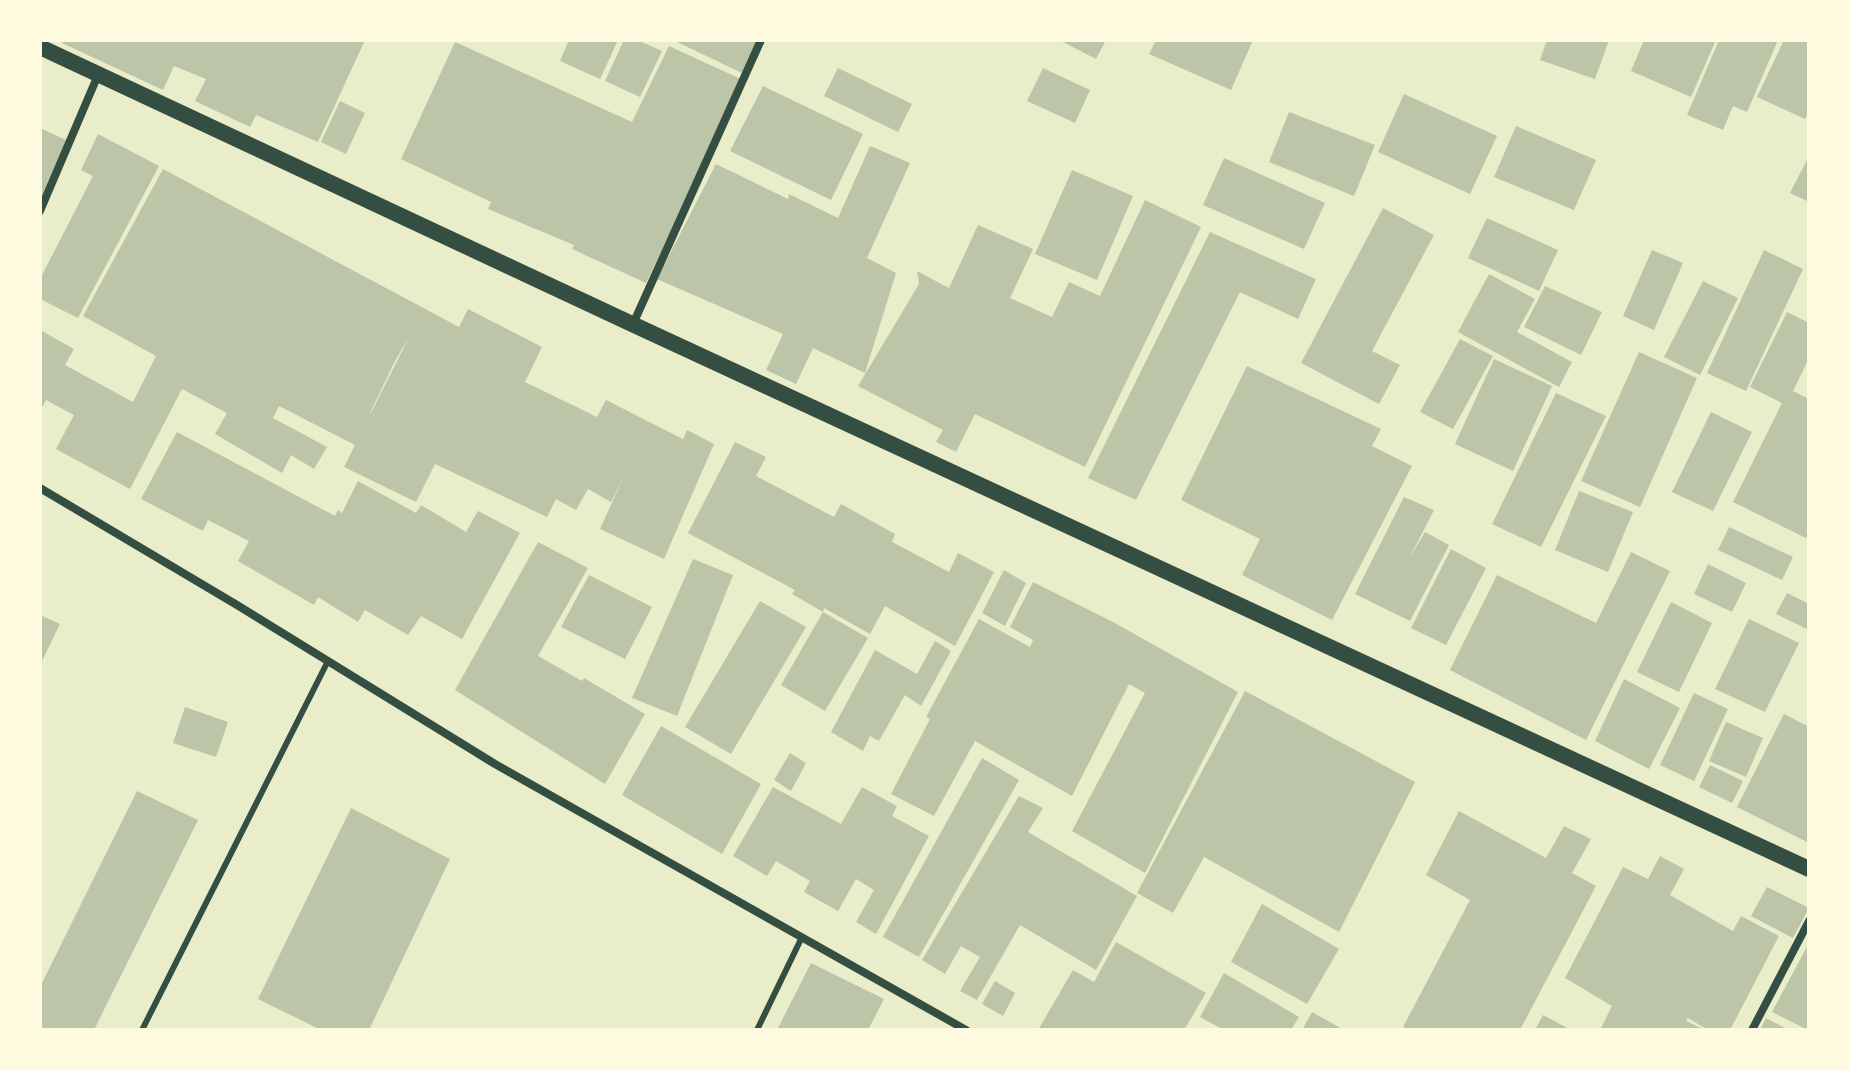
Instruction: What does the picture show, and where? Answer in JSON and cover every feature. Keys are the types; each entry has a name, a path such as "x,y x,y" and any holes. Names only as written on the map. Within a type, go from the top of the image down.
{"main road":[{"path":"43,45 98,75 1809,869"}],"street":[{"path":"632,324 761,40"},
{"path":"40,211 98,75"},
{"path":"40,488 495,764 963,1029"},
{"path":"1752,1030 1809,921"}],"lane":[{"path":"142,1030 328,661"},
{"path":"757,1030 802,937"}],"building":[{"path":"64,40 365,40 318,142 256,115 250,127 195,101 206,79 174,66 163,90 62,43"},
{"path":"569,40 618,40 600,79 560,61"},
{"path":"624,40 637,40 662,51 640,97 605,81"},
{"path":"673,40 759,40 742,73"},
{"path":"1059,40 1106,40 1096,59"},
{"path":"1156,40 1253,40 1231,90 1149,54"},
{"path":"1547,40 1609,40 1595,79 1540,60"},
{"path":"1644,40 1716,40 1691,97 1631,71"},
{"path":"1719,40 1778,40 1747,112 1733,106 1723,130 1687,115"},
{"path":"1784,40 1809,40 1809,110 1805,119 1757,97"},
{"path":"455,42 632,122 669,46 743,80 646,283 572,249 574,245 488,209 491,202 401,159"},
{"path":"838,68 912,104 898,132 824,96"},
{"path":"1043,68 1090,90 1075,123 1027,101"},
{"path":"763,86 863,134 831,200 730,151"},
{"path":"1404,94 1497,136 1470,194 1378,152"},
{"path":"340,101 365,113 346,154 321,142"},
{"path":"1289,112 1375,145 1354,196 1269,162"},
{"path":"1516,126 1596,160 1574,210 1494,177"},
{"path":"40,128 68,141 40,203"},
{"path":"98,134 159,166 78,318 40,299 40,279 93,176 81,170"},
{"path":"870,146 910,163 867,258 896,273 865,373 813,348 796,384 766,370 783,334 657,279 716,164 788,199 789,194 838,218"},
{"path":"1809,156 1809,202 1790,193"},
{"path":"1224,158 1325,203 1304,249 1203,205"},
{"path":"163,169 459,327 468,309 542,347 525,382 597,417 606,400 683,439 687,430 714,444 664,559 600,529 624,476 611,502 588,489 576,510 556,499 547,517 435,464 416,502 344,467 355,445 279,406 273,418 327,447 314,469 291,455 282,473 215,434 227,413 182,389 130,489 56,449 74,415 46,400 40,411 40,330 74,349 65,365 133,402 156,356 83,316","holes":["409,337 371,413 395,361"]},
{"path":"1072,170 1133,196 1097,280 1035,254"},
{"path":"1145,200 1201,227 1085,467 975,414 956,452 936,442 943,430 858,386 919,284 917,271 949,288 978,225 1033,249 1010,298 1052,317 1069,282 1100,296"},
{"path":"1383,208 1434,235 1372,351 1400,365 1379,404 1301,363"},
{"path":"1487,218 1558,250 1539,291 1468,258"},
{"path":"1210,232 1316,279 1298,319 1240,292 1136,500 1088,478"},
{"path":"1652,250 1683,263 1654,330 1623,316"},
{"path":"1764,250 1803,269 1746,391 1707,373"},
{"path":"1489,274 1535,299 1517,332 1572,362 1559,387 1458,332"},
{"path":"1703,281 1738,298 1700,375 1664,357"},
{"path":"1545,286 1602,312 1581,355 1524,327"},
{"path":"1787,312 1809,323 1809,358 1793,391 1809,399 1809,532 1806,538 1733,502 1782,403 1750,387"},
{"path":"1460,339 1493,356 1453,429 1420,412"},
{"path":"1639,352 1697,378 1640,507 1581,481"},
{"path":"1494,359 1552,386 1513,471 1455,444"},
{"path":"1247,366 1381,429 1372,446 1412,466 1332,620 1242,575 1260,539 1181,500"},
{"path":"1556,393 1606,416 1541,547 1492,524"},
{"path":"1711,412 1752,432 1713,511 1672,492"},
{"path":"177,432 335,516 338,510 342,513 358,481 416,513 421,505 466,532 478,511 520,533 462,639 421,616 408,635 365,610 358,622 318,597 314,605 238,561 249,541 208,520 203,531 141,499"},
{"path":"735,442 766,457 756,476 834,517 841,504 895,534 892,542 949,572 958,553 994,572 955,646 885,606 870,634 824,608 823,612 792,594 795,590 688,533"},
{"path":"1579,491 1633,512 1608,572 1555,550"},
{"path":"1404,497 1434,510 1409,559 1425,532 1449,545 1410,621 1355,594"},
{"path":"1729,527 1793,557 1782,580 1718,550"},
{"path":"538,542 588,568 538,656 582,681 584,678 645,714 605,784 455,690"},
{"path":"1451,549 1486,568 1446,645 1411,628"},
{"path":"1631,552 1670,571 1586,740 1450,670 1497,575 1596,623"},
{"path":"693,559 733,575 677,716 632,698"},
{"path":"1708,564 1746,583 1732,612 1694,594"},
{"path":"1004,570 1026,583 1005,626 982,613"},
{"path":"589,575 652,607 625,659 561,627"},
{"path":"1033,582 1113,622 1238,692 1145,873 1072,831 1145,693 1129,684 1072,796 975,741 934,816 891,794 930,719 926,717 979,619 1030,647 1033,640 1010,627"},
{"path":"1787,593 1809,604 1809,630 1776,614"},
{"path":"760,601 806,627 731,754 685,727"},
{"path":"1671,602 1712,623 1679,692 1637,672"},
{"path":"823,612 868,638 825,711 781,685"},
{"path":"40,615 60,624 40,665"},
{"path":"1749,619 1799,643 1765,712 1715,689"},
{"path":"935,641 951,651 921,706 905,695 879,741 870,736 863,751 831,732 875,650 917,674"},
{"path":"1624,679 1680,708 1649,769 1595,741"},
{"path":"1245,691 1415,782 1339,932 1204,857 1173,913 1137,893"},
{"path":"1694,693 1728,709 1694,781 1660,765"},
{"path":"185,707 228,722 216,757 173,743"},
{"path":"1784,714 1809,727 1809,843 1737,807"},
{"path":"1726,722 1763,738 1746,777 1709,761"},
{"path":"661,726 761,784 722,854 622,795"},
{"path":"790,753 806,763 791,791 774,780"},
{"path":"982,758 1019,780 919,957 883,937"},
{"path":"1710,765 1743,781 1732,803 1699,787"},
{"path":"773,787 841,824 862,787 897,806 892,816 929,836 876,934 856,922 874,890 856,879 838,911 804,892 810,881 776,861 767,876 733,856"},
{"path":"137,791 198,820 94,1030 40,1030 40,987"},
{"path":"1019,796 1043,808 1028,832 1137,896 1096,970 1020,925 977,1000 960,991 980,957 961,946 945,974 922,960"},
{"path":"351,808 450,859 369,1030 321,1030 258,999"},
{"path":"1459,811 1546,858 1564,826 1591,839 1572,873 1596,886 1520,1030 1408,1030 1403,1027 1470,900 1426,875"},
{"path":"1660,856 1684,869 1670,895 1733,931 1741,916 1779,936 1730,1030 1708,1030 1688,1018 1686,1021 1705,1030 1600,1030 1612,1006 1565,978 1623,867 1648,879"},
{"path":"1767,887 1809,908 1793,938 1751,916"},
{"path":"1262,904 1339,949 1307,1004 1231,962"},
{"path":"1116,942 1206,993 1184,1030 1038,1030 1073,970 1094,982"},
{"path":"1809,943 1809,1030 1808,1030 1772,1012"},
{"path":"811,963 884,999 868,1030 777,1030"},
{"path":"1224,973 1299,1017 1291,1030 1224,1030 1200,1017"},
{"path":"995,981 1015,993 1003,1016 982,1004"},
{"path":"1312,1012 1344,1030 1302,1030"},
{"path":"1543,1015 1571,1030 1535,1030"},
{"path":"1766,1018 1789,1030 1760,1030"}]}
